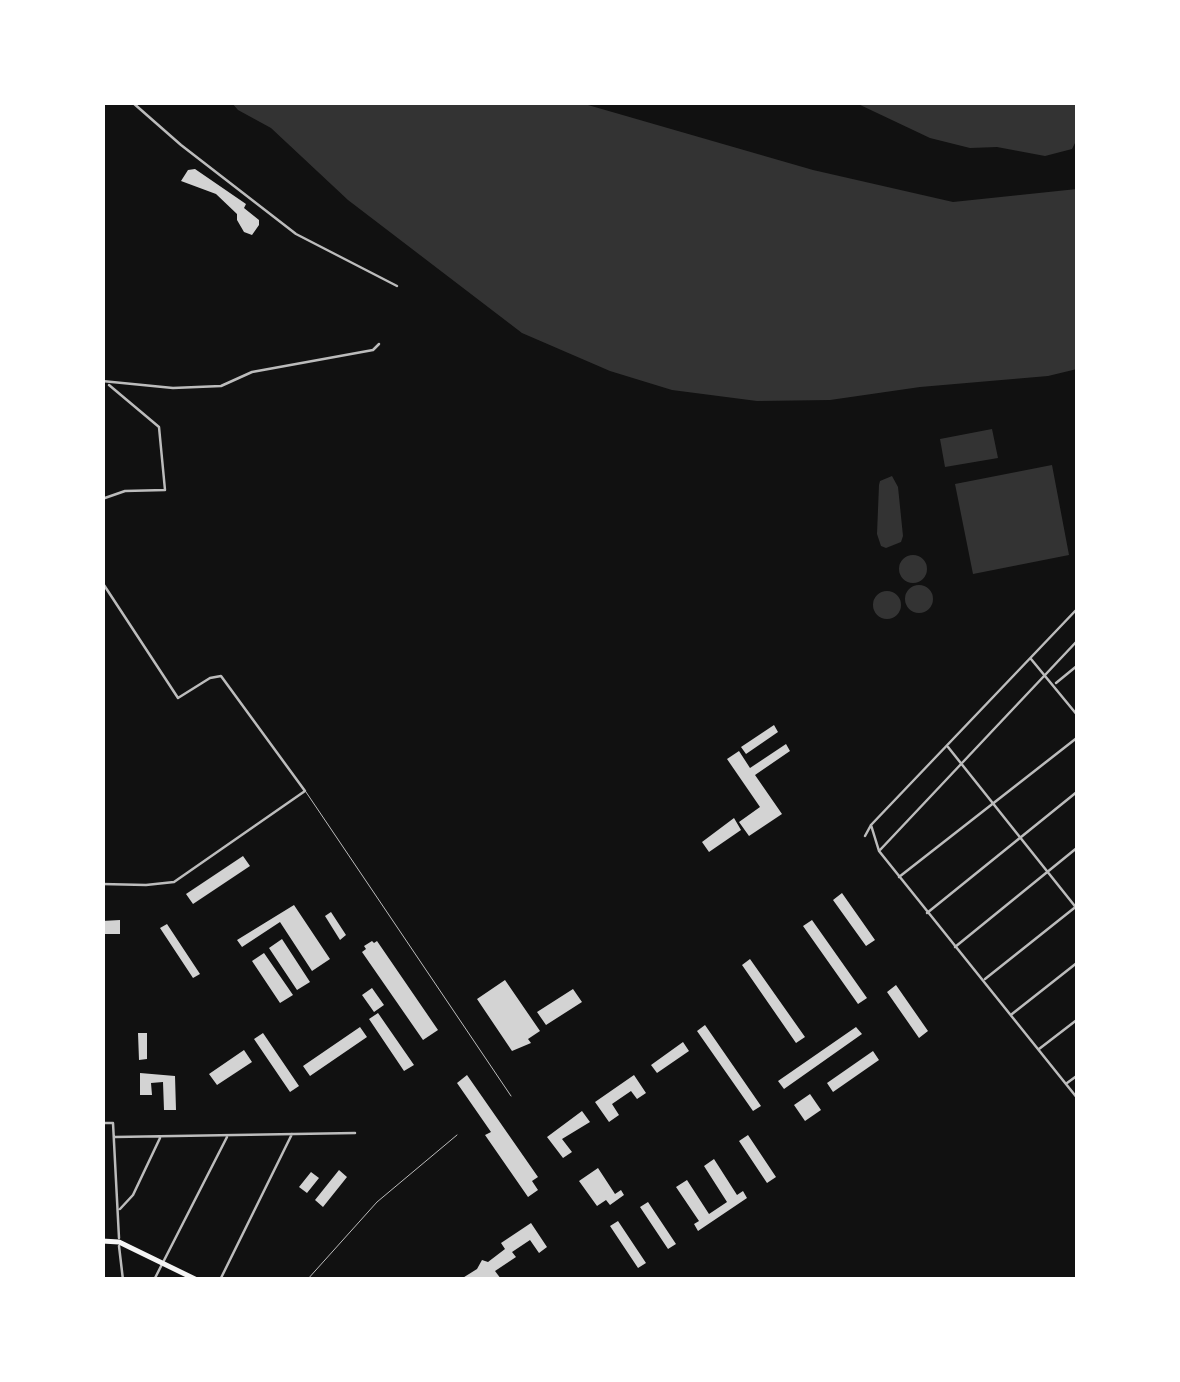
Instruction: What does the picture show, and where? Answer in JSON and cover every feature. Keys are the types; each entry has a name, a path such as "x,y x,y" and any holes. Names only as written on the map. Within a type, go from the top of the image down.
{"main road":[{"path":"102,1241 119,1242 196,1280"}],"street":[{"path":"132,102 296,234 397,286"},
{"path":"104,382 173,388 221,386 252,372 373,350 379,344"},
{"path":"102,499 125,491 165,490 159,426 104,382"},
{"path":"102,582 178,698 210,678 221,676 305,792 174,882 102,884"},
{"path":"865,836 870,825 1078,608"},
{"path":"879,851 1078,640"},
{"path":"1030,658 1078,716"},
{"path":"1054,684 1078,665"},
{"path":"899,878 1078,737"},
{"path":"947,746 1077,907 983,981"},
{"path":"927,913 1078,791"},
{"path":"870,825 879,851 899,878 1078,1099"},
{"path":"955,947 1078,846"},
{"path":"1011,1015 1078,962"},
{"path":"1038,1050 1078,1018"},
{"path":"1066,1084 1078,1075"},
{"path":"102,1123 113,1122 123,1280"},
{"path":"115,1137 355,1133"},
{"path":"220,1280 292,1134"},
{"path":"119,1210 133,1195 161,1136"},
{"path":"154,1280 227,1136"}],"lane":[{"path":"305,792 511,1096"},
{"path":"307,1280 376,1202 457,1135"}],"shaded area":[{"path":"232,103 581,103 813,170 953,202 1077,189 1077,369 1048,376 920,387 830,400 757,401 672,390 610,371 522,333 348,200 271,128"},
{"path":"856,103 1077,103 1077,139 1072,149 1045,156 997,147 970,148 930,138"},
{"path":"992,429 998,458 945,467 940,439"},
{"path":"1052,465 1069,555 973,574 955,484"},
{"path":"892,476 898,487 903,536 901,542 886,548 881,546 877,534 879,485"},
{"path":"913,555 923,559 927,569 923,579 913,583 903,579 899,569 903,559"},
{"path":"919,585 929,589 933,599 929,609 919,613 909,609 905,599 909,589"},
{"path":"887,591 897,595 901,605 897,615 887,619 877,615 873,605 877,595"}],"building":[{"path":"195,169 246,204 244,208 259,220 252,235 244,232 237,214 216,194 181,181 188,170"},
{"path":"774,725 778,732 746,754 741,747"},
{"path":"786,744 790,751 755,775 782,814 749,836 739,822 760,807 727,759 739,751 750,768"},
{"path":"734,818 741,830 709,852 702,842"},
{"path":"243,856 250,866 193,904 186,894"},
{"path":"842,893 875,940 866,946 833,900"},
{"path":"294,905 330,959 312,971 280,922 242,947 237,940"},
{"path":"331,912 346,935 340,940 325,916"},
{"path":"120,920 120,934 102,934 102,921"},
{"path":"812,920 867,998 858,1004 803,926"},
{"path":"167,924 200,974 193,978 160,928"},
{"path":"282,939 310,982 297,990 269,948"},
{"path":"377,941 438,1030 423,1040 362,952"},
{"path":"264,953 293,995 280,1003 252,961"},
{"path":"750,959 805,1037 796,1043 742,965"},
{"path":"505,980 540,1031 528,1039 531,1043 512,1051 477,999"},
{"path":"896,985 928,1031 919,1038 887,992"},
{"path":"372,988 384,1005 374,1012 362,995"},
{"path":"573,989 582,1002 546,1025 537,1012"},
{"path":"378,1013 414,1065 404,1071 369,1019"},
{"path":"705,1025 761,1106 753,1111 697,1031"},
{"path":"360,1027 367,1037 310,1076 303,1066"},
{"path":"856,1027 862,1034 784,1089 778,1081"},
{"path":"138,1033 147,1033 147,1059 139,1060"},
{"path":"263,1033 299,1086 290,1092 254,1039"},
{"path":"683,1042 689,1051 657,1073 651,1065"},
{"path":"244,1050 252,1062 217,1085 209,1074"},
{"path":"873,1051 879,1060 833,1092 827,1083"},
{"path":"140,1073 175,1076 176,1110 164,1110 163,1082 151,1083 152,1095 140,1095"},
{"path":"467,1075 538,1177 532,1181 538,1190 528,1197 485,1135 491,1132 457,1083"},
{"path":"634,1075 646,1093 637,1099 631,1091 612,1104 619,1115 609,1122 595,1102"},
{"path":"810,1094 821,1110 805,1121 794,1105"},
{"path":"582,1111 590,1122 562,1139 572,1152 563,1158 547,1137"},
{"path":"748,1135 776,1177 767,1183 739,1141"},
{"path":"714,1159 737,1195 743,1191 747,1198 698,1231 694,1224 699,1221 676,1187 687,1180 709,1214 727,1202 704,1166"},
{"path":"598,1168 615,1194 621,1190 624,1195 610,1205 606,1200 597,1206 579,1181"},
{"path":"339,1170 347,1177 323,1207 315,1200"},
{"path":"311,1172 319,1178 307,1193 299,1187"},
{"path":"648,1202 676,1244 668,1249 640,1207"},
{"path":"618,1221 646,1263 638,1268 610,1226"},
{"path":"531,1223 547,1247 539,1253 530,1240 512,1252 516,1257 495,1271 501,1279 461,1279 477,1269 482,1260 488,1262 505,1249 501,1243"}]}
